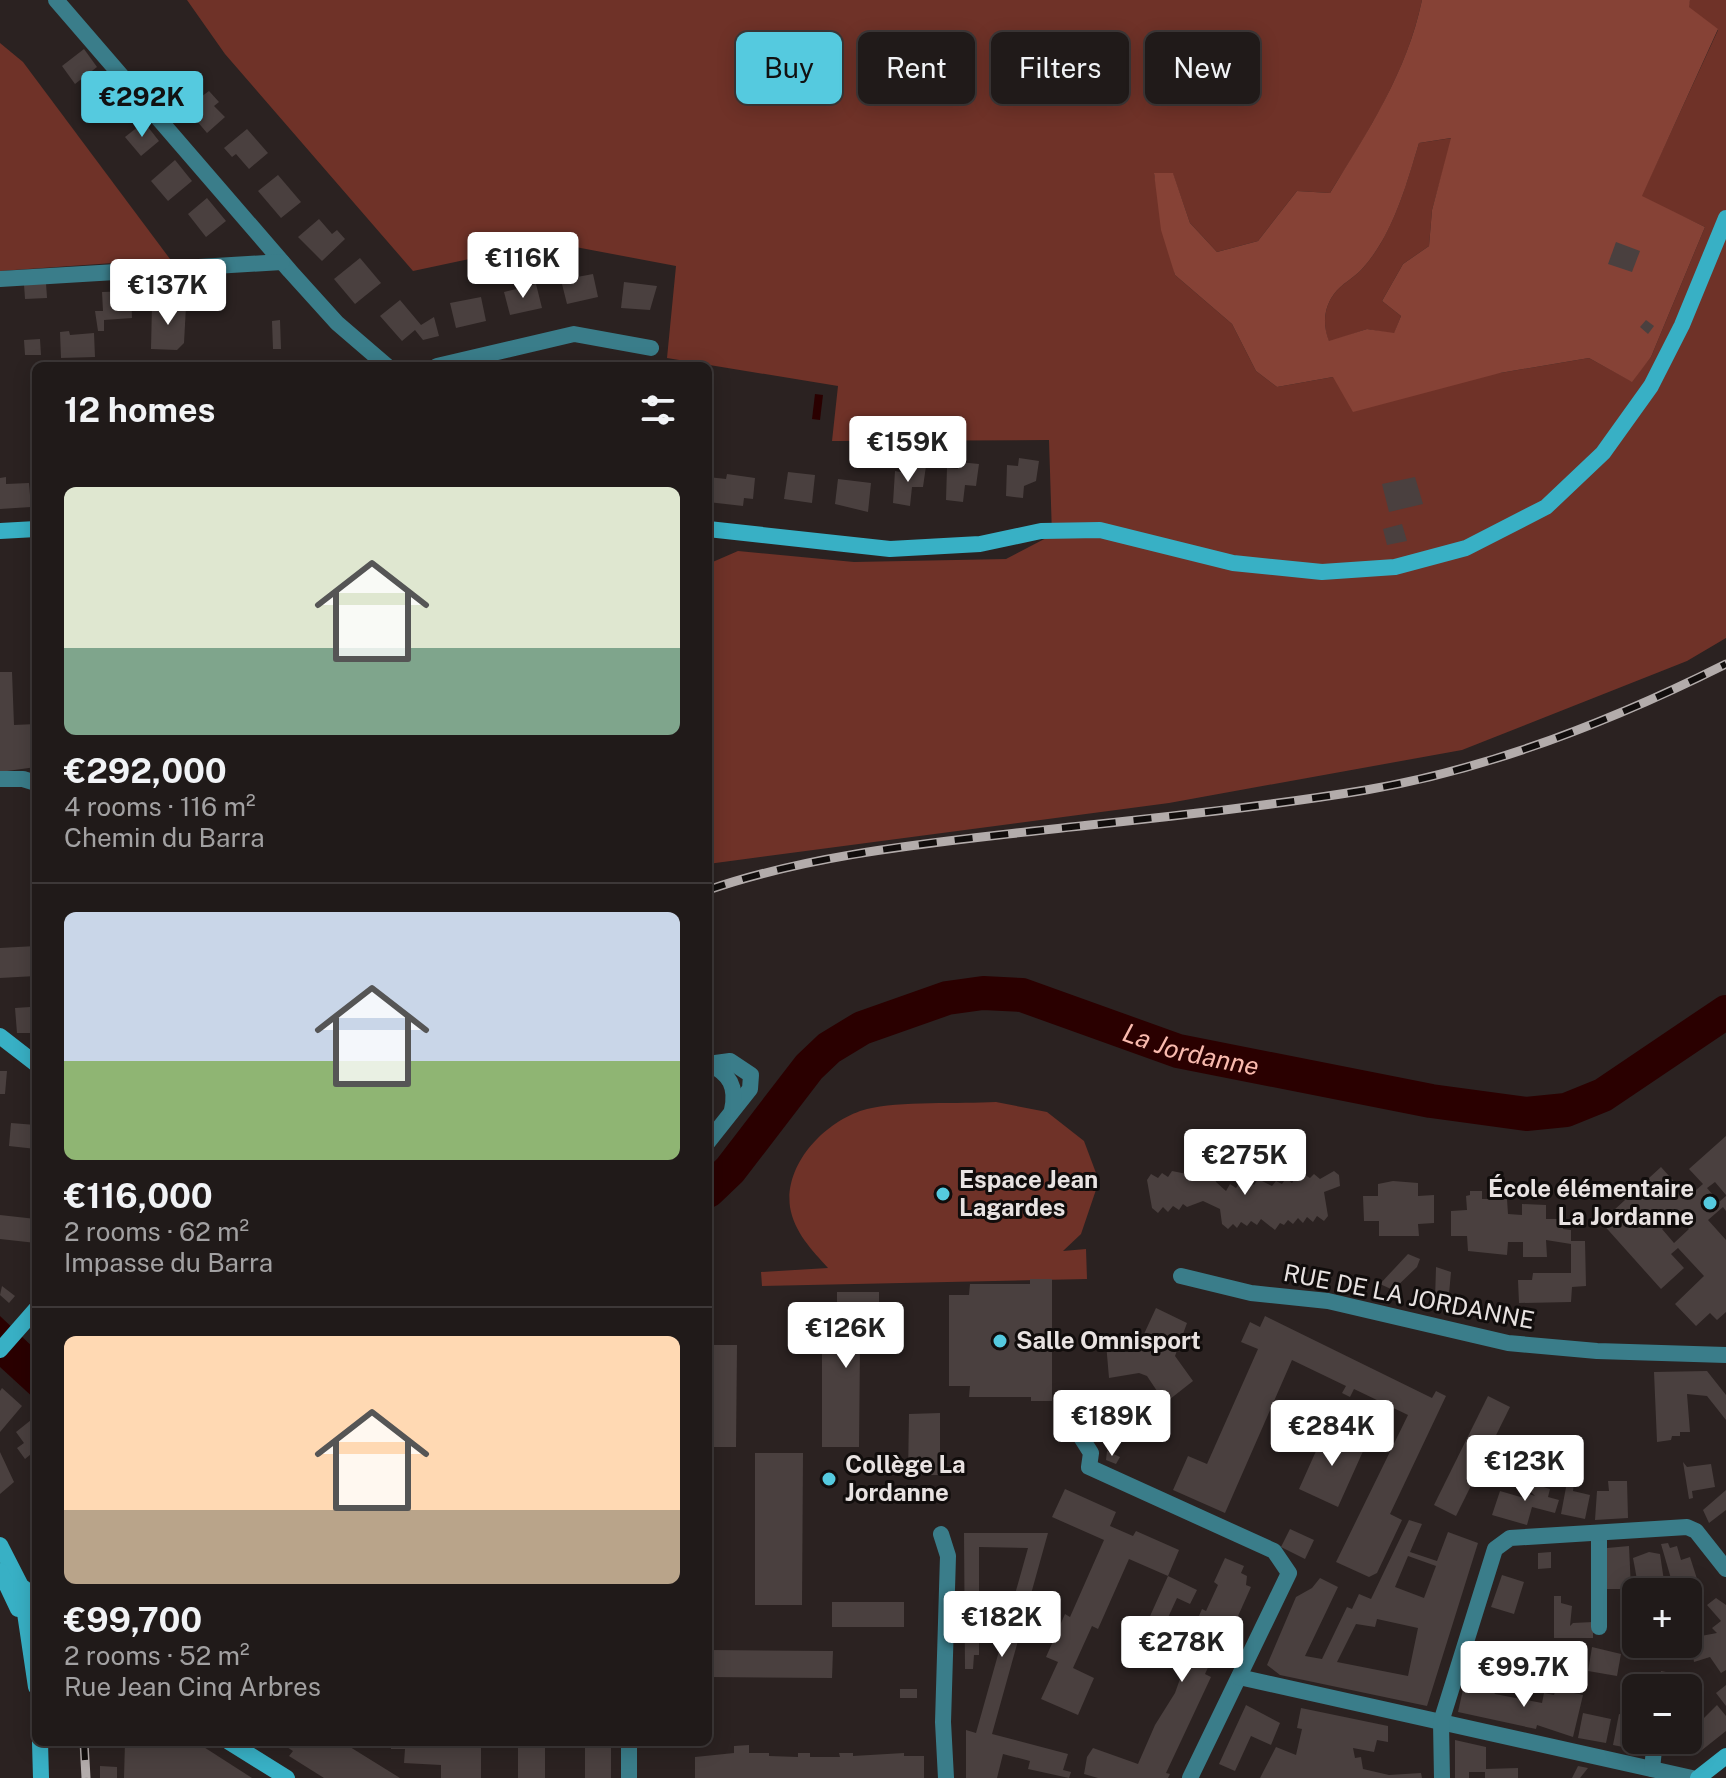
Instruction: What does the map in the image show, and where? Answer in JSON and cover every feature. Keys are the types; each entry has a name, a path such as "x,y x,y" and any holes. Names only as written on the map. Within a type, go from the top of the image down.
{"main road":[{"path":"712,529 890,549 980,544 1041,531 1100,530 1233,563 1322,572 1395,567 1466,548 1546,507 1603,453 1651,386 1682,325 1726,218"},
{"path":"0,531 32,529"},
{"path":"0,1036 32,1061"},
{"path":"0,1350 32,1314"},
{"path":"0,1545 21,1586 32,1658"},
{"path":"0,1571 30,1644"},
{"path":"21,1586 32,1594"},
{"path":"40,1746 41,1778"},
{"path":"235,1746 287,1778"},
{"path":"1695,1778 1726,1756"}],"street":[{"path":"56,0 282,262 337,323 382,362"},
{"path":"0,279 282,262"},
{"path":"454,362 574,334 651,348"},
{"path":"0,779 32,782"},
{"path":"712,1064 730,1061 751,1075 750,1089 712,1137"},
{"name":"RUE DE LA JORDANNE","path":"1181,1276 1251,1293 1328,1301 1508,1343 1597,1351 1726,1355"},
{"path":"1063,1399 1067,1415 1091,1453 1089,1467 1274,1551 1289,1573 1190,1778"},
{"path":"1442,1778 1441,1722 1495,1549 1510,1538 1687,1527 1696,1531 1726,1569"},
{"path":"1599,1533 1599,1627"},
{"path":"941,1534 948,1556 943,1722 946,1778"},
{"path":"1239,1677 1695,1778"},
{"path":"629,1746 629,1778"},
{"path":"1652,1769 1654,1754"}],"shaded area":[{"path":"187,0 1422,0 1407,52 1396,77 1330,193 1297,191 1258,241 1217,252 1190,223 1173,174 1154,174 1175,275 1232,324 1256,371 1277,387 1333,377 1500,373 1589,358 1631,381 1651,357 1705,227 1641,197 1718,30 1688,7 1690,0 1726,0 1726,638 1687,661 1462,750 1169,803 712,863 712,562 738,551 854,562 1006,559 1052,535 1049,440 832,441 838,386 712,365 712,362 667,358 676,266 549,242 413,271 225,54"},
{"path":"1422,0 1690,0 1689,7 1718,29 1642,196 1705,227 1651,357 1632,382 1589,358 1500,373 1353,412 1333,377 1277,387 1256,371 1232,324 1175,275 1161,230 1154,173 1173,173 1190,223 1217,252 1258,241 1297,191 1330,193 1385,100 1415,26","holes":["1451,138 1432,210 1429,246 1403,264 1382,301 1401,316 1394,333 1367,329 1329,341 1325,318 1330,300 1362,269 1382,241 1397,209 1419,143"]},
{"path":"0,43 23,62 170,259 0,271"},
{"path":"1452,138 1432,210 1429,246 1403,264 1382,301 1401,316 1394,334 1367,329 1329,342 1325,318 1330,300 1362,269 1382,241 1397,209 1419,143"},
{"path":"815,394 823,395 820,420 812,419"},
{"name":"Espace Jean Lagardes","path":"996,1102 1047,1112 1084,1141 1099,1181 1081,1234 1063,1251 1086,1249 1087,1279 762,1286 761,1272 828,1268 800,1233 790,1207 794,1174 801,1159 824,1133 852,1114 880,1106"},
{"path":"0,1316 32,1346 32,1396 0,1367"}],"building":[{"path":"84,49 97,67 75,84 62,66"},
{"path":"111,84 128,105 108,121 91,101"},
{"path":"209,91 219,102 214,106 225,117 207,133 186,108"},
{"path":"144,122 159,141 141,156 125,137"},
{"path":"247,129 268,153 249,169 236,154 232,157 224,148"},
{"path":"175,160 192,181 168,201 151,181"},
{"path":"278,175 301,202 281,218 258,191"},
{"path":"207,198 226,221 206,237 188,214"},
{"path":"319,219 332,234 337,230 345,239 322,261 298,237"},
{"path":"1616,242 1640,251 1632,272 1608,264"},
{"path":"360,258 381,283 355,304 334,279"},
{"path":"593,274 598,297 567,304 561,280"},
{"path":"624,282 657,286 650,310 621,308"},
{"path":"46,283 47,298 25,299 24,284"},
{"path":"536,284 542,308 510,315 504,292"},
{"path":"131,291 132,318 104,320 104,331 98,331 95,311 103,311 102,292"},
{"path":"481,297 486,321 456,328 450,303"},
{"path":"400,300 421,325 434,317 439,336 423,340 415,330 402,341 380,316"},
{"path":"152,305 186,306 184,343 177,350 151,349"},
{"path":"280,320 281,349 273,349 272,321"},
{"path":"1646,320 1654,326 1648,334 1640,327"},
{"path":"69,331 70,335 94,333 95,357 61,358 60,332"},
{"path":"40,339 41,355 25,355 24,340"},
{"path":"1019,458 1039,461 1036,481 1024,486 1023,498 1006,496 1007,465 1018,466"},
{"path":"959,462 979,464 976,486 965,485 963,502 946,500 947,468 958,469"},
{"path":"908,464 926,466 923,487 912,487 910,506 893,503 895,471 906,473"},
{"path":"788,472 815,475 812,503 784,499"},
{"path":"727,474 755,478 753,499 744,498 743,506 712,502 712,477 726,479"},
{"path":"6,477 6,484 29,483 31,507 0,509 0,478"},
{"path":"1415,477 1423,504 1389,512 1382,484"},
{"path":"838,479 871,483 868,512 835,504"},
{"path":"1402,524 1407,541 1387,545 1383,529"},
{"path":"0,672 12,672 14,725 32,724 32,768 0,772"},
{"path":"32,946 32,976 0,978 0,948"},
{"path":"30,998 32,1033 17,1033 15,1008 30,1007"},
{"path":"0,1071 7,1071 5,1094 0,1094"},
{"path":"11,1123 32,1125 32,1149 9,1146"},
{"path":"1726,1136 1726,1195 1715,1182 1707,1188 1719,1202 1726,1196 1726,1211 1723,1207 1708,1220 1726,1240 1726,1312 1717,1320 1710,1313 1696,1326 1675,1304 1704,1276 1678,1248 1671,1254 1684,1268 1661,1289 1601,1222 1661,1167 1688,1197 1703,1184 1689,1169","holes":["1676,1215 1689,1229 1674,1243 1662,1229"]},
{"path":"1207,1164 1214,1170 1216,1182 1226,1191 1230,1184 1236,1188 1240,1182 1246,1186 1249,1181 1254,1185 1258,1179 1272,1186 1276,1181 1282,1184 1286,1178 1292,1183 1296,1177 1301,1181 1305,1175 1310,1178 1314,1174 1320,1179 1334,1171 1339,1175 1340,1186 1324,1192 1328,1216 1324,1221 1317,1216 1313,1222 1307,1217 1303,1223 1298,1218 1293,1224 1288,1220 1284,1225 1280,1223 1275,1230 1261,1219 1257,1225 1251,1221 1247,1226 1241,1222 1237,1228 1233,1224 1228,1229 1222,1224 1220,1209 1203,1201 1187,1207 1183,1204 1179,1210 1173,1206 1168,1212 1163,1207 1158,1213 1152,1208 1147,1180 1151,1174 1158,1178 1162,1173 1168,1177 1172,1171 1187,1174 1196,1167 1202,1171"},
{"path":"1393,1181 1418,1183 1418,1196 1434,1195 1434,1223 1418,1224 1419,1236 1379,1236 1379,1221 1364,1221 1363,1196 1378,1196 1378,1184"},
{"path":"1470,1191 1482,1191 1482,1199 1507,1199 1508,1214 1522,1215 1522,1204 1546,1205 1546,1219 1562,1219 1563,1229 1571,1230 1571,1244 1546,1240 1547,1257 1523,1257 1523,1242 1508,1242 1507,1255 1468,1251 1467,1236 1451,1236 1451,1211 1467,1210 1466,1196 1470,1195"},
{"path":"0,1215 32,1219 32,1243 0,1239"},
{"path":"1571,1241 1585,1241 1586,1286 1572,1287 1571,1302 1519,1303 1518,1280 1532,1280 1533,1273 1571,1273"},
{"path":"1408,1254 1420,1259 1417,1267 1393,1290 1380,1284"},
{"path":"1436,1267 1451,1272 1448,1305 1435,1300"},
{"name":"Salle Omnisport","path":"1030,1279 1052,1279 1052,1401 1031,1401 1031,1397 969,1397 970,1386 949,1386 949,1295 969,1295 970,1284 1030,1284"},
{"path":"2,1286 15,1296 9,1303 0,1295"},
{"path":"837,1292 879,1292 879,1330 846,1330 846,1345 860,1345 859,1447 822,1447 822,1345 837,1345"},
{"path":"1156,1308 1187,1323 1175,1356 1193,1381 1165,1403 1147,1376 1139,1373 1109,1378 1106,1343 1136,1340 1144,1334"},
{"path":"1265,1316 1432,1398 1436,1391 1446,1396 1390,1514 1402,1520 1377,1573 1369,1577 1336,1562 1408,1415 1354,1389 1350,1397 1342,1393 1346,1386 1292,1360 1225,1513 1173,1490 1188,1456 1207,1464 1258,1349 1241,1342 1250,1322 1260,1327"},
{"path":"712,1345 737,1345 736,1447 712,1447"},
{"path":"1707,1371 1726,1395 1726,1420 1707,1396 1687,1394 1690,1432 1680,1432 1680,1436 1672,1436 1671,1440 1657,1442 1654,1372"},
{"path":"2,1388 22,1406 0,1432 0,1391"},
{"path":"1488,1396 1510,1407 1456,1516 1434,1505"},
{"path":"940,1413 940,1475 908,1475 909,1414"},
{"path":"32,1419 32,1453 25,1459 17,1448 24,1443 16,1432"},
{"path":"1345,1428 1355,1433 1351,1443 1364,1449 1338,1507 1299,1489 1325,1431 1340,1438"},
{"path":"1107,1451 1120,1457 1116,1464 1106,1460"},
{"path":"0,1452 14,1482 0,1494"},
{"path":"755,1453 803,1453 802,1605 755,1605"},
{"path":"1683,1462 1687,1467 1711,1464 1715,1487 1692,1491 1693,1498 1689,1499"},
{"path":"1529,1476 1539,1479 1537,1485 1550,1489 1548,1497 1559,1500 1555,1513 1532,1507 1527,1525 1492,1515 1500,1491 1524,1498 1526,1493 1535,1496 1529,1490"},
{"path":"1608,1481 1627,1481 1628,1518 1595,1520 1597,1491 1609,1491"},
{"path":"1567,1482 1574,1484 1573,1491 1590,1495 1585,1519 1561,1514"},
{"path":"1065,1489 1116,1512 1110,1526 1133,1536 1136,1531 1179,1550 1168,1576 1129,1559 1098,1629 1092,1626 1073,1668 1094,1678 1078,1715 1041,1699 1058,1662 1046,1657 1065,1614 1070,1617 1104,1540 1052,1517"},
{"path":"1726,1490 1726,1510 1709,1523 1703,1510"},
{"path":"1409,1520 1422,1524 1410,1552 1437,1561 1448,1532 1478,1543 1427,1706 1280,1675 1267,1665 1296,1597 1312,1588 1320,1578 1338,1587 1305,1656 1322,1659 1347,1607 1352,1609 1359,1594 1371,1599","holes":["1408,1556 1436,1566 1424,1598 1395,1587","1377,1619 1418,1628 1408,1676 1337,1662 1356,1624 1375,1627"]},
{"path":"1290,1529 1314,1540 1305,1559 1281,1547"},
{"path":"964,1533 1048,1533 992,1734 1068,1754 1063,1770 1071,1772 1069,1778 1028,1769 1030,1761 1003,1754 997,1778 966,1778 966,1730 976,1733 1028,1548 979,1547 979,1655 974,1655 973,1669 965,1669"},
{"path":"1668,1543 1670,1548 1677,1546 1681,1560 1690,1557 1697,1578 1671,1578 1661,1544"},
{"path":"1629,1546 1630,1578 1622,1578 1622,1589 1607,1589 1607,1548"},
{"path":"1551,1552 1551,1568 1538,1569 1538,1553"},
{"path":"1649,1552 1660,1554 1664,1578 1637,1578 1633,1558"},
{"path":"1225,1558 1244,1566 1241,1573 1247,1576 1246,1585 1251,1587 1234,1625 1229,1622 1205,1674 1211,1677 1166,1773 1170,1774 1168,1778 1098,1778 1084,1774 1087,1757 1093,1748 1138,1764 1155,1725 1175,1693 1185,1665 1179,1662 1202,1609 1206,1611 1218,1585 1214,1582"},
{"path":"1502,1575 1524,1582 1514,1614 1491,1607"},
{"path":"1168,1576 1197,1590 1190,1604 1177,1598 1153,1650 1138,1643"},
{"path":"1554,1596 1561,1596 1561,1603 1572,1606 1570,1626 1573,1623 1593,1622 1593,1638 1554,1638"},
{"path":"1716,1598 1726,1605 1726,1670 1721,1673 1710,1657 1694,1662 1693,1658 1702,1658 1702,1636 1717,1633 1712,1628 1721,1621 1707,1605"},
{"path":"832,1602 904,1602 904,1627 832,1627"},
{"path":"1592,1647 1621,1654 1617,1676 1588,1671"},
{"path":"712,1650 833,1651 832,1678 712,1677"},
{"path":"1464,1685 1491,1687 1495,1694 1542,1703 1544,1693 1554,1695 1556,1689 1583,1695 1573,1737 1537,1725 1536,1729 1458,1712"},
{"path":"1726,1685 1726,1706 1716,1693"},
{"path":"900,1689 917,1689 917,1698 900,1698"},
{"path":"1246,1705 1280,1723 1271,1745 1251,1736 1235,1771 1219,1764"},
{"path":"1717,1705 1726,1716 1726,1731 1702,1750 1702,1720"},
{"path":"1301,1708 1388,1726 1388,1742 1377,1740 1374,1752 1353,1748 1355,1758 1361,1757 1363,1769 1389,1775 1421,1773 1422,1778 1260,1778 1276,1747 1296,1755 1302,1729 1297,1728"},
{"path":"1583,1713 1611,1719 1606,1743 1578,1738"},
{"path":"1619,1714 1622,1715 1622,1747 1613,1745"},
{"path":"1455,1740 1486,1747 1486,1769 1518,1768 1518,1778 1485,1778 1485,1772 1469,1772 1469,1778 1455,1778"},
{"path":"749,1745 749,1753 769,1753 769,1756 798,1757 798,1753 810,1753 810,1757 840,1757 839,1753 853,1753 853,1756 904,1753 904,1756 924,1756 924,1778 695,1778 695,1757 734,1753 734,1746"},
{"path":"125,1746 202,1746 252,1778 124,1778"},
{"path":"285,1746 348,1746 400,1778 324,1778 289,1756 293,1751"},
{"path":"391,1746 481,1746 481,1778 441,1778 441,1765 404,1763 405,1749 391,1749"},
{"path":"518,1746 545,1746 545,1778 518,1778"},
{"path":"585,1746 611,1746 611,1778 585,1778"},
{"path":"100,1766 117,1767 117,1778 100,1778"},
{"path":"1578,1766 1588,1768 1580,1778 1572,1778"}],"waterway":[{"name":"La Jordanne","path":"712,1187 730,1170 809,1067 829,1048 862,1028 947,998 983,993 1022,995 1178,1051 1431,1101 1526,1114 1566,1110 1603,1095 1726,1012"}],"railway":[{"path":"712,889 779,869 889,849 1275,804 1412,781 1505,756 1596,723 1726,664"},
{"path":"84,1746 86,1778"}],"place":[{"name":"Espace Jean Lagardes","path":"943,1194"},
{"name":"École élémentaire La Jordanne","path":"1710,1203"},
{"name":"Salle Omnisport","path":"1000,1341"},
{"name":"Collège La Jordanne","path":"829,1479"}]}
